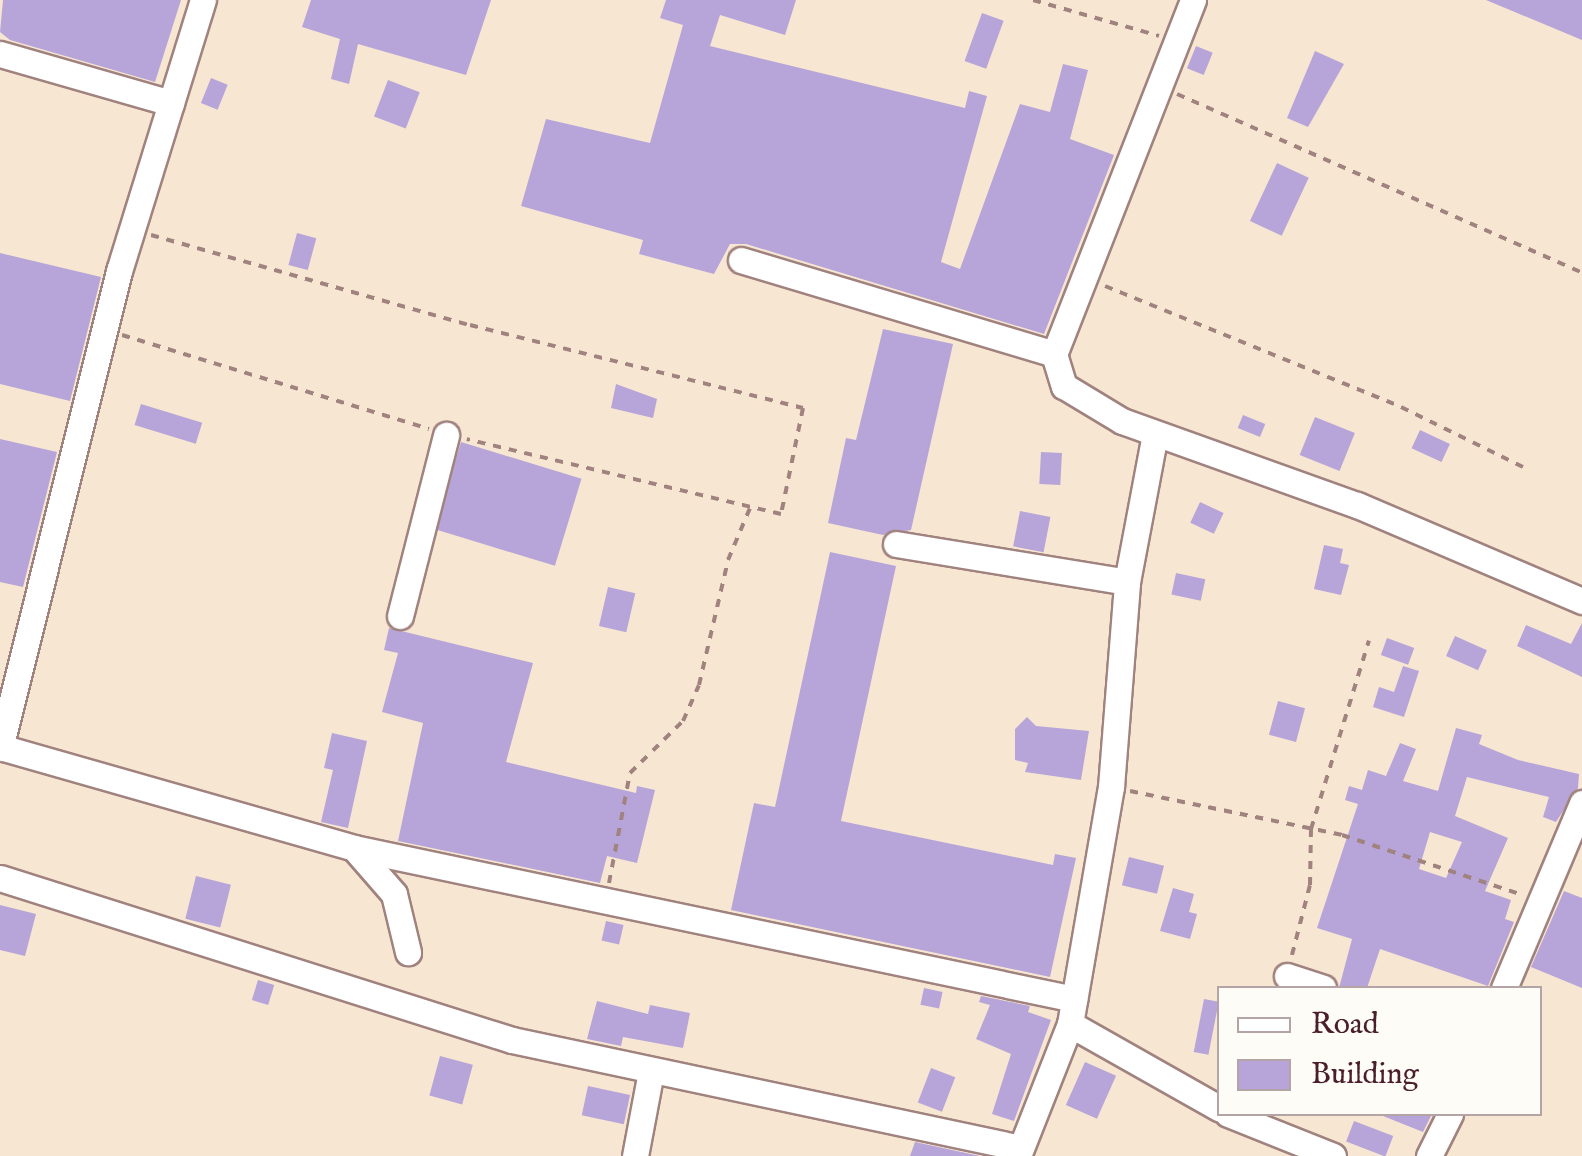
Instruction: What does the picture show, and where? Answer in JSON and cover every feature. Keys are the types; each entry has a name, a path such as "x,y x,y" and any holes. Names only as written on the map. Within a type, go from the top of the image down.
{"street":[{"path":"203,0 132,229 0,747 354,848 606,902 1072,1012 1217,1106"},
{"path":"1193,0 1054,354 1064,386 1155,434 1357,504 1582,601"},
{"path":"0,54 171,103"},
{"path":"740,260 1054,354"},
{"path":"400,616 446,434"},
{"path":"0,878 512,1040 1020,1152 1072,1012 1111,786 1127,582 1155,434"},
{"path":"896,544 1127,582"},
{"path":"1505,986 1582,803"},
{"path":"354,848 394,894 408,952"},
{"path":"1287,976 1317,986"},
{"path":"635,1156 652,1071"},
{"path":"1233,1116 1333,1156"},
{"path":"1430,1156 1449,1116"}],"path":[{"path":"1034,0 1176,41"},
{"path":"1159,86 1582,273"},
{"path":"132,229 470,325 803,408 780,514"},
{"path":"1087,278 1401,407 1522,467"},
{"path":"606,902 630,773 683,721 699,685 728,560 750,508"},
{"path":"1287,976 1310,885 1311,830 1369,641"},
{"path":"1111,786 1311,830 1538,900"}],"building":[{"path":"3,0 181,0 155,82 10,40 0,32"},
{"path":"311,0 491,0 466,75 358,44 349,84 331,79 340,39 302,27"},
{"path":"666,0 796,0 785,35 720,15 710,46 965,108 969,91 987,96 941,262 960,269 1020,104 1050,112 1063,64 1088,70 1070,139 1114,155 1044,334 746,244 730,244 714,274 639,254 643,240 521,206 546,119 650,143 683,25 660,18"},
{"path":"1486,0 1582,0 1582,40"},
{"path":"982,13 1004,21 986,69 965,61"},
{"path":"1196,46 1213,53 1204,75 1187,68"},
{"path":"1315,51 1344,64 1308,127 1287,118"},
{"path":"211,78 228,85 218,110 201,103"},
{"path":"388,80 420,92 406,129 374,116"},
{"path":"1277,163 1309,178 1282,236 1250,221"},
{"path":"297,233 316,238 308,270 288,265"},
{"path":"0,253 101,277 70,401 0,384"},
{"path":"883,329 953,344 911,530 883,535 828,523 846,438 856,440"},
{"path":"616,384 657,399 653,418 611,408"},
{"path":"141,404 202,423 196,444 135,425"},
{"path":"1243,415 1265,424 1260,437 1238,428"},
{"path":"1315,417 1355,433 1340,471 1300,455"},
{"path":"1420,430 1450,444 1441,462 1412,448"},
{"path":"0,439 57,452 23,587 0,582"},
{"path":"461,442 581,479 555,566 434,529"},
{"path":"1041,452 1062,453 1060,485 1039,484"},
{"path":"1200,502 1224,513 1214,534 1190,523"},
{"path":"1020,511 1050,517 1044,552 1013,546"},
{"path":"1324,545 1343,549 1340,563 1349,565 1341,595 1314,589"},
{"path":"830,552 896,566 841,821 1053,865 1055,854 1076,858 1050,977 731,910 754,803 775,807"},
{"path":"1176,573 1205,579 1201,601 1171,595"},
{"path":"608,587 635,593 626,632 599,626"},
{"path":"1582,623 1582,677 1517,646 1526,625 1571,644"},
{"path":"389,628 533,663 506,762 636,793 637,786 655,790 637,863 607,856 600,883 398,841 423,723 382,712 398,653 384,650"},
{"path":"1455,636 1487,650 1478,670 1446,656"},
{"path":"1387,638 1414,648 1408,665 1381,655"},
{"path":"1403,666 1419,671 1404,717 1373,707 1379,687 1394,692"},
{"path":"1278,701 1305,708 1296,742 1269,735"},
{"path":"1027,717 1036,726 1089,731 1081,780 1025,772 1028,763 1015,760 1015,729"},
{"path":"1456,728 1482,735 1479,744 1518,760 1579,774 1578,788 1556,822 1543,817 1549,797 1467,777 1455,816 1508,838 1485,891 1511,900 1505,919 1514,922 1488,986 1380,949 1368,986 1340,986 1352,939 1317,928 1358,804 1345,800 1349,786 1362,790 1368,770 1386,776 1400,743 1416,749 1403,781 1438,791","holes":["1430,832 1462,842 1446,878 1419,869"]},
{"path":"332,733 367,741 348,828 321,822 333,770 324,768"},
{"path":"1129,857 1164,866 1157,894 1122,885"},
{"path":"196,876 231,885 220,927 185,919"},
{"path":"1173,888 1194,894 1189,912 1197,914 1190,939 1160,931"},
{"path":"1564,891 1582,898 1582,988 1531,967"},
{"path":"0,905 36,914 25,956 0,950"},
{"path":"606,921 624,925 619,945 602,940"},
{"path":"258,980 274,985 268,1005 252,1000"},
{"path":"924,988 943,992 939,1009 920,1005"},
{"path":"981,996 1030,1006 1028,1012 1051,1020 1014,1121 992,1114 1011,1054 976,1039 990,1005 979,1002"},
{"path":"1204,999 1217,1002 1208,1055 1194,1052"},
{"path":"597,1001 648,1014 650,1005 690,1013 683,1048 623,1037 621,1046 587,1039"},
{"path":"440,1056 473,1065 462,1104 429,1096"},
{"path":"1085,1062 1116,1076 1097,1119 1066,1105"},
{"path":"931,1068 955,1077 942,1112 918,1103"},
{"path":"588,1086 630,1095 624,1124 582,1115"},
{"path":"1383,1116 1431,1116 1423,1132"},
{"path":"1354,1121 1393,1136 1386,1156 1346,1142"},
{"path":"915,1142 980,1156 910,1156"}]}
